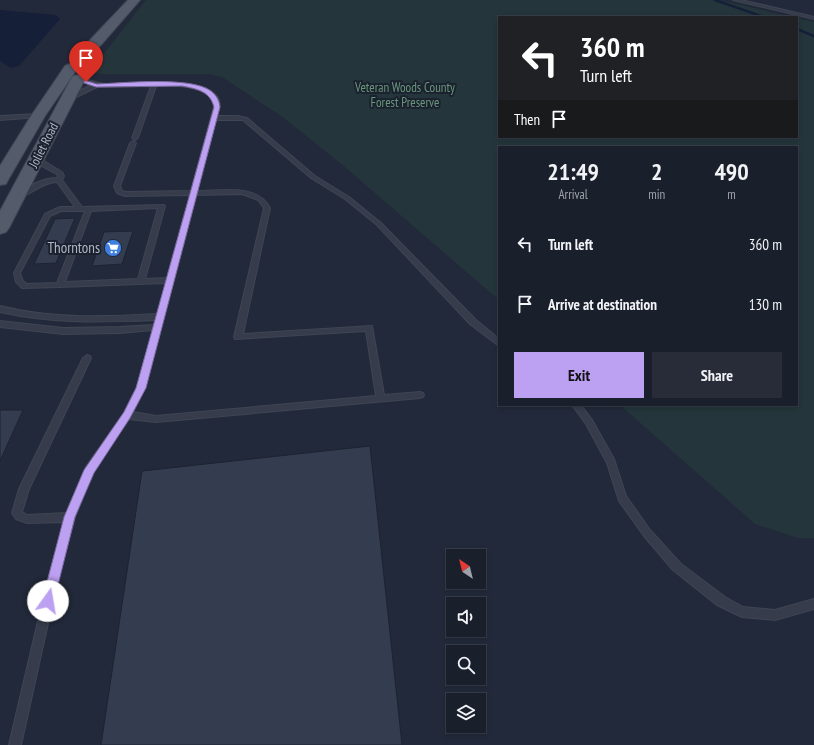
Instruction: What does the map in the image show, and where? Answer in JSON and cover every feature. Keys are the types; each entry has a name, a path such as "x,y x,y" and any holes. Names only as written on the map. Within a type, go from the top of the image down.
{"main road":[{"name":"Joliet Road","path":"0,228 79,71 95,43 134,0"},
{"name":"Joliet Road","path":"0,180 38,116 70,69 79,71"}],"lane":[{"path":"735,0 814,18"},
{"path":"79,71 96,85"},
{"path":"15,745 51,587 70,517 89,470 127,415 141,388 217,107 215,99 208,92 197,87 182,84 96,85 66,99"},
{"path":"154,85 117,186 119,192 124,194 242,192 256,195 263,200 267,208 238,337 368,328 381,398"},
{"path":"0,118 38,116"},
{"path":"214,118 245,119 314,177 347,198 379,224 472,322 498,342"},
{"path":"37,157 40,162 49,169 60,173 62,176 59,180"},
{"path":"16,198 41,183 59,180"},
{"path":"59,180 80,209"},
{"path":"142,281 162,206 60,209 47,215 18,273 20,282 25,286 170,280"},
{"path":"60,284 89,209"},
{"path":"0,309 19,314 56,318 85,319 160,317"},
{"path":"0,324 63,331 120,330 158,327"},
{"path":"70,517 27,519 19,516 17,512 24,489 87,358"},
{"path":"127,415 156,419 420,395"},
{"path":"577,406 589,422 611,462 622,498 647,533 677,567 721,601 742,612 775,615 814,604"}],"green space":[{"name":"Veteran Woods County Forest Preserve","path":"146,0 719,0 788,16 498,16 498,138 798,138 798,18 814,22 814,538 798,538 755,524 621,406 798,406 798,146 498,146 498,299 339,162 284,118 222,77 209,74 105,74 96,73 91,70"}],"water":[{"path":"0,10 56,15 60,19 19,66 11,68 0,61"}],"building":[{"name":"Thorntons","path":"75,218 56,263 34,264 55,219"},
{"name":"Thorntons","path":"133,231 122,264 92,266 104,232"},
{"path":"0,410 23,410 0,461"},
{"path":"370,446 402,745 101,745 142,471"}],"waterway":[{"path":"715,0 761,16"},
{"path":"798,29 814,36"}],"place":[{"name":"Thorntons","path":"113,248"}],"route":[{"path":"48,601 70,517 89,470 127,415 141,388 217,107 215,99 208,92 197,87 182,84 96,85 86,82"}]}
